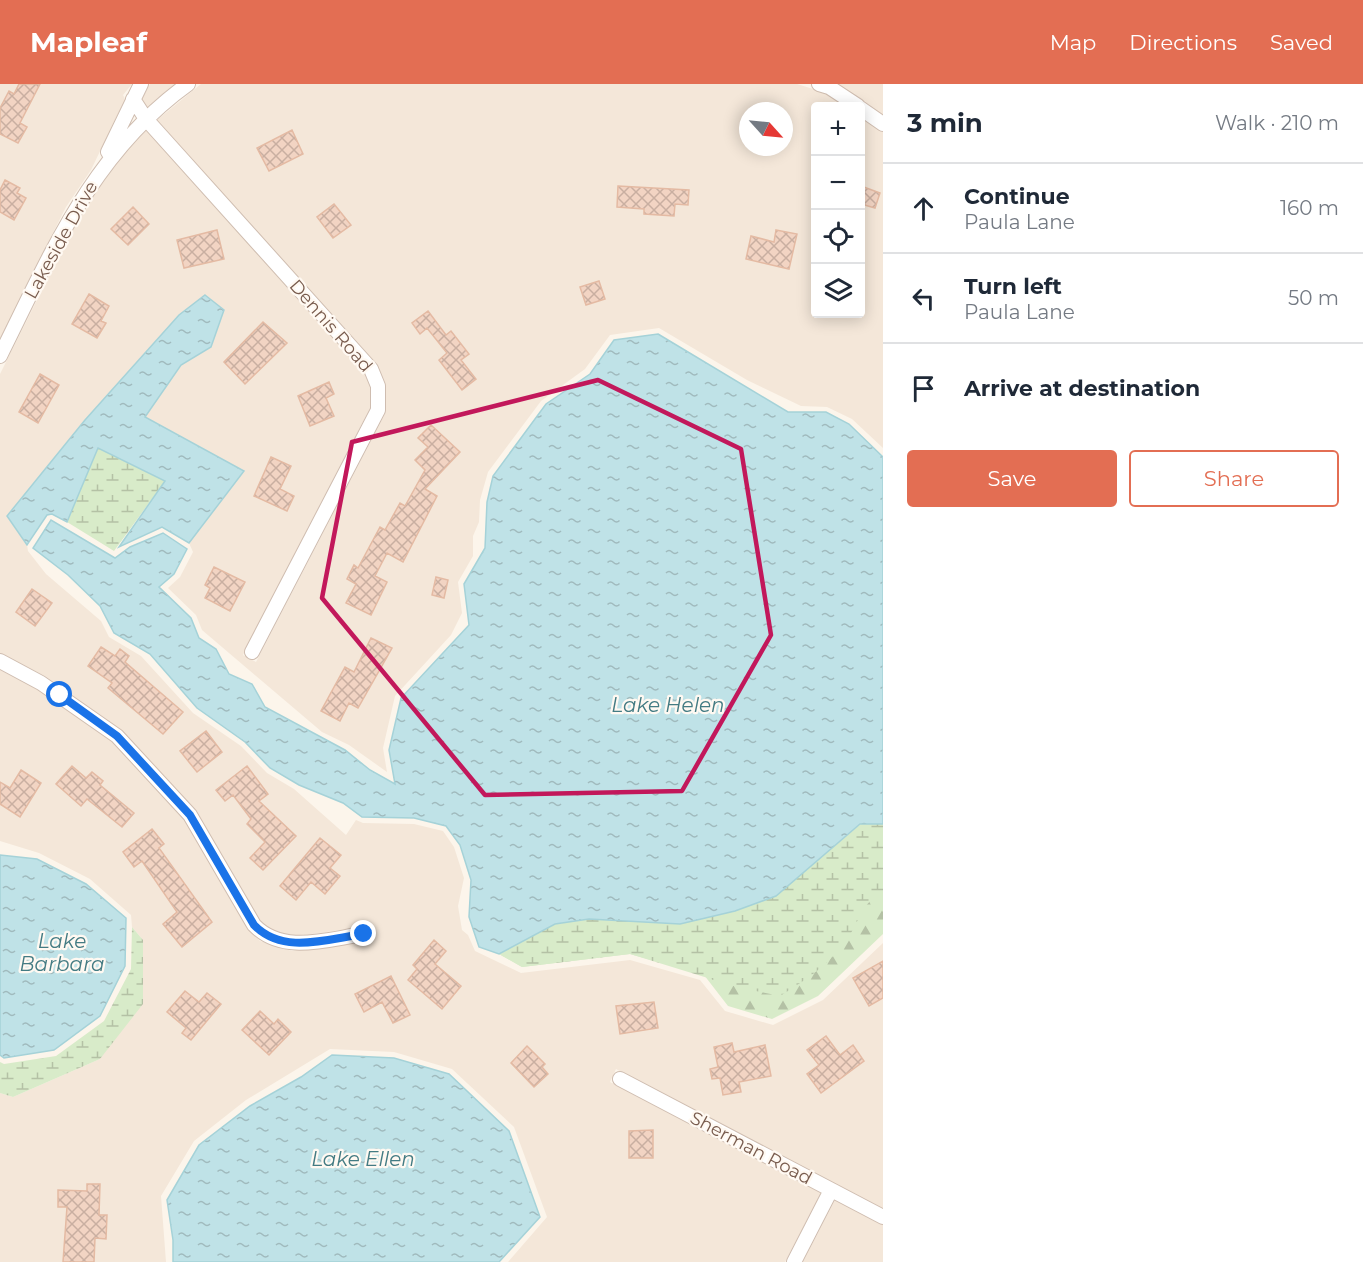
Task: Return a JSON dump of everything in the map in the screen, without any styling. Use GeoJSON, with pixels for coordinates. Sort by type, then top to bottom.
{"type":"FeatureCollection","features":[{"type":"Feature","properties":{"kind":"street"},"geometry":{"type":"LineString","coordinates":[[98,174],[141,84]]}},
{"type":"Feature","properties":{"kind":"street","name":"Lakeside Drive"},"geometry":{"type":"LineString","coordinates":[[0,356],[73,211],[98,174],[120,145],[146,119],[188,84]]}},
{"type":"Feature","properties":{"kind":"street"},"geometry":{"type":"LineString","coordinates":[[819,84],[829,87],[852,102]]}},
{"type":"Feature","properties":{"kind":"street","name":"Dennis Road"},"geometry":{"type":"LineString","coordinates":[[133,99],[146,119],[371,369],[378,386],[378,410],[252,652]]}},
{"type":"Feature","properties":{"kind":"street"},"geometry":{"type":"LineString","coordinates":[[865,111],[883,124]]}},
{"type":"Feature","properties":{"kind":"street"},"geometry":{"type":"LineString","coordinates":[[0,662],[41,682],[117,736],[190,815],[254,925],[266,937],[290,944],[364,934]]}},
{"type":"Feature","properties":{"kind":"street","name":"Sherman Road"},"geometry":{"type":"LineString","coordinates":[[620,1079],[883,1218]]}},
{"type":"Feature","properties":{"kind":"street"},"geometry":{"type":"LineString","coordinates":[[794,1262],[831,1190]]}},
{"type":"Feature","properties":{"kind":"highlighted area"},"geometry":{"type":"Polygon","coordinates":[[[598,380],[741,449],[771,635],[682,791],[485,795],[322,598],[352,442],[598,380]]]}},
{"type":"Feature","properties":{"kind":"shaded area"},"geometry":{"type":"Polygon","coordinates":[[[0,84],[132,84],[123,95],[125,99],[91,170],[66,207],[0,339],[0,84]]]}},
{"type":"Feature","properties":{"kind":"shaded area"},"geometry":{"type":"Polygon","coordinates":[[[150,84],[175,84],[147,108],[142,99],[150,84]]]}},
{"type":"Feature","properties":{"kind":"shaded area"},"geometry":{"type":"Polygon","coordinates":[[[201,84],[797,84],[826,93],[839,102],[811,102],[811,318],[865,318],[865,120],[883,132],[883,448],[852,419],[827,407],[801,406],[747,380],[659,328],[610,335],[585,369],[541,401],[488,472],[480,500],[479,522],[473,536],[473,556],[458,582],[462,613],[451,635],[395,696],[383,748],[387,772],[349,745],[322,732],[202,630],[196,615],[168,588],[180,577],[193,552],[189,543],[243,471],[145,417],[181,365],[211,347],[179,315],[85,420],[7,516],[27,545],[28,551],[46,574],[101,621],[109,637],[141,656],[193,713],[241,746],[267,773],[294,789],[346,835],[356,820],[363,823],[414,824],[443,831],[454,847],[464,878],[458,906],[462,930],[468,935],[475,951],[521,973],[630,960],[700,980],[725,1011],[773,1025],[823,1000],[883,943],[883,1210],[616,1069],[610,1082],[821,1193],[785,1262],[508,1262],[547,1217],[514,1127],[452,1069],[394,1052],[330,1049],[246,1100],[194,1141],[161,1196],[166,1262],[0,1262],[0,1093],[13,1097],[100,1059],[143,940],[132,927],[131,915],[90,879],[39,853],[0,841],[0,669],[38,688],[112,741],[184,818],[247,927],[260,941],[292,951],[373,939],[370,926],[290,937],[270,931],[260,921],[196,812],[123,732],[45,676],[0,654],[0,374],[80,214],[126,150],[146,130],[364,372],[371,387],[370,408],[243,655],[256,662],[385,414],[386,387],[376,364],[157,120],[201,84]]]}},
{"type":"Feature","properties":{"kind":"shaded area"},"geometry":{"type":"Polygon","coordinates":[[[837,84],[883,84],[883,115],[837,84]]]}},
{"type":"Feature","properties":{"kind":"shaded area"},"geometry":{"type":"Polygon","coordinates":[[[835,1200],[883,1225],[883,1262],[803,1262],[835,1200]]]}},
{"type":"Feature","properties":{"kind":"green space"},"geometry":{"type":"Polygon","coordinates":[[[98,448],[165,481],[114,551],[67,522],[98,448]]]}},
{"type":"Feature","properties":{"kind":"green space"},"geometry":{"type":"Polygon","coordinates":[[[861,824],[883,824],[883,934],[818,996],[772,1019],[728,1006],[704,975],[630,954],[522,967],[499,954],[636,921],[680,924],[735,911],[776,896],[861,824]]]}},
{"type":"Feature","properties":{"kind":"green space"},"geometry":{"type":"Polygon","coordinates":[[[861,824],[883,824],[883,893],[865,907],[852,932],[825,964],[780,996],[737,987],[630,954],[522,967],[499,954],[555,924],[589,919],[680,924],[735,911],[776,896],[861,824]]]}},
{"type":"Feature","properties":{"kind":"green space"},"geometry":{"type":"Polygon","coordinates":[[[132,927],[143,940],[143,1004],[100,1059],[13,1097],[0,1093],[0,1062],[4,1064],[56,1056],[104,1021],[131,969],[132,927]]]}},
{"type":"Feature","properties":{"kind":"water"},"geometry":{"type":"Polygon","coordinates":[[[205,295],[224,310],[211,347],[181,365],[145,417],[244,471],[189,543],[162,527],[119,547],[165,481],[98,448],[67,522],[52,514],[47,515],[27,545],[7,516],[85,420],[179,315],[205,295]]]}},
{"type":"Feature","properties":{"kind":"water","name":"Lake Helen"},"geometry":{"type":"Polygon","coordinates":[[[658,334],[788,412],[826,412],[849,424],[883,457],[883,824],[860,824],[776,896],[735,911],[680,924],[589,919],[555,924],[499,954],[479,947],[469,917],[471,880],[460,845],[446,826],[414,818],[362,817],[343,803],[299,785],[270,768],[245,742],[197,708],[150,654],[114,633],[100,606],[68,575],[33,548],[51,520],[115,558],[130,547],[163,533],[187,549],[174,574],[159,587],[191,618],[199,638],[216,649],[229,674],[252,684],[265,707],[345,750],[370,770],[395,784],[389,750],[401,698],[469,625],[464,584],[485,548],[487,502],[493,476],[546,404],[590,374],[614,340],[658,334]]]}},
{"type":"Feature","properties":{"kind":"water","name":"Lake Barbara"},"geometry":{"type":"Polygon","coordinates":[[[0,855],[37,859],[86,884],[126,918],[125,966],[100,1016],[54,1050],[4,1058],[0,1055],[0,855]]]}},
{"type":"Feature","properties":{"kind":"water","name":"Lake Ellen"},"geometry":{"type":"Polygon","coordinates":[[[332,1055],[394,1058],[449,1074],[509,1131],[540,1217],[499,1262],[173,1262],[173,1240],[167,1200],[199,1145],[250,1106],[301,1077],[332,1055]]]}},
{"type":"Feature","properties":{"kind":"building"},"geometry":{"type":"Polygon","coordinates":[[[19,84],[40,84],[20,123],[27,127],[18,143],[0,134],[0,108],[9,91],[14,94],[19,84]]]}},
{"type":"Feature","properties":{"kind":"building"},"geometry":{"type":"Polygon","coordinates":[[[292,130],[303,154],[269,171],[257,148],[292,130]]]}},
{"type":"Feature","properties":{"kind":"building"},"geometry":{"type":"Polygon","coordinates":[[[5,180],[20,188],[17,193],[26,198],[14,220],[0,212],[0,190],[5,180]]]}},
{"type":"Feature","properties":{"kind":"building"},"geometry":{"type":"Polygon","coordinates":[[[618,186],[689,190],[688,205],[675,204],[674,216],[644,214],[644,209],[617,207],[618,186]]]}},
{"type":"Feature","properties":{"kind":"building"},"geometry":{"type":"Polygon","coordinates":[[[865,187],[880,193],[875,208],[865,205],[865,187]]]}},
{"type":"Feature","properties":{"kind":"building"},"geometry":{"type":"Polygon","coordinates":[[[334,204],[351,225],[333,238],[317,217],[334,204]]]}},
{"type":"Feature","properties":{"kind":"building"},"geometry":{"type":"Polygon","coordinates":[[[133,207],[149,224],[128,245],[111,229],[133,207]]]}},
{"type":"Feature","properties":{"kind":"building"},"geometry":{"type":"Polygon","coordinates":[[[217,230],[224,259],[184,268],[177,240],[217,230]]]}},
{"type":"Feature","properties":{"kind":"building"},"geometry":{"type":"Polygon","coordinates":[[[776,230],[797,234],[789,269],[746,259],[751,236],[774,242],[776,230]]]}},
{"type":"Feature","properties":{"kind":"building"},"geometry":{"type":"Polygon","coordinates":[[[599,281],[605,299],[586,305],[580,287],[599,281]]]}},
{"type":"Feature","properties":{"kind":"building"},"geometry":{"type":"Polygon","coordinates":[[[89,294],[109,306],[101,321],[106,323],[97,338],[72,324],[89,294]]]}},
{"type":"Feature","properties":{"kind":"building"},"geometry":{"type":"Polygon","coordinates":[[[428,311],[446,335],[451,331],[469,354],[461,360],[476,379],[462,390],[439,360],[447,353],[427,328],[420,334],[412,323],[428,311]]]}},
{"type":"Feature","properties":{"kind":"building"},"geometry":{"type":"Polygon","coordinates":[[[263,322],[287,343],[245,384],[224,362],[263,322]]]}},
{"type":"Feature","properties":{"kind":"building"},"geometry":{"type":"Polygon","coordinates":[[[40,374],[59,385],[38,423],[19,412],[40,374]]]}},
{"type":"Feature","properties":{"kind":"building"},"geometry":{"type":"Polygon","coordinates":[[[329,382],[334,394],[326,398],[334,416],[310,426],[298,396],[329,382]]]}},
{"type":"Feature","properties":{"kind":"building"},"geometry":{"type":"Polygon","coordinates":[[[431,425],[460,452],[425,489],[437,496],[403,562],[387,553],[375,576],[387,582],[371,615],[346,603],[356,584],[347,579],[354,565],[358,568],[380,527],[385,530],[400,503],[405,506],[425,470],[415,460],[428,447],[418,438],[431,425]]]}},
{"type":"Feature","properties":{"kind":"building"},"geometry":{"type":"Polygon","coordinates":[[[271,457],[291,466],[280,489],[294,496],[287,511],[254,496],[271,457]]]}},
{"type":"Feature","properties":{"kind":"building"},"geometry":{"type":"Polygon","coordinates":[[[214,567],[245,582],[230,611],[205,598],[210,588],[205,585],[214,567]]]}},
{"type":"Feature","properties":{"kind":"building"},"geometry":{"type":"Polygon","coordinates":[[[436,577],[448,580],[444,598],[432,595],[436,577]]]}},
{"type":"Feature","properties":{"kind":"building"},"geometry":{"type":"Polygon","coordinates":[[[32,589],[52,603],[35,626],[16,612],[32,589]]]}},
{"type":"Feature","properties":{"kind":"building"},"geometry":{"type":"Polygon","coordinates":[[[371,638],[392,648],[358,708],[349,703],[340,721],[321,711],[345,667],[354,672],[371,638]]]}},
{"type":"Feature","properties":{"kind":"building"},"geometry":{"type":"Polygon","coordinates":[[[101,647],[115,656],[120,649],[129,656],[125,662],[183,712],[163,734],[108,688],[112,683],[88,666],[101,647]]]}},
{"type":"Feature","properties":{"kind":"building"},"geometry":{"type":"Polygon","coordinates":[[[206,731],[222,752],[197,772],[180,751],[206,731]]]}},
{"type":"Feature","properties":{"kind":"building"},"geometry":{"type":"Polygon","coordinates":[[[72,766],[86,778],[92,772],[103,781],[100,785],[134,813],[122,827],[87,799],[81,806],[56,784],[72,766]]]}},
{"type":"Feature","properties":{"kind":"building"},"geometry":{"type":"Polygon","coordinates":[[[247,766],[268,794],[259,801],[296,836],[263,870],[250,858],[265,842],[247,824],[251,819],[233,795],[225,801],[216,790],[247,766]]]}},
{"type":"Feature","properties":{"kind":"building"},"geometry":{"type":"Polygon","coordinates":[[[21,770],[41,783],[20,817],[0,804],[0,782],[10,788],[21,770]]]}},
{"type":"Feature","properties":{"kind":"building"},"geometry":{"type":"Polygon","coordinates":[[[152,829],[164,844],[159,848],[212,922],[182,947],[163,924],[177,912],[142,861],[134,867],[123,852],[152,829]]]}},
{"type":"Feature","properties":{"kind":"building"},"geometry":{"type":"Polygon","coordinates":[[[320,838],[341,855],[330,868],[340,876],[325,894],[311,882],[296,900],[280,886],[320,838]]]}},
{"type":"Feature","properties":{"kind":"building"},"geometry":{"type":"Polygon","coordinates":[[[434,940],[446,951],[435,964],[461,986],[442,1009],[408,980],[417,969],[413,965],[434,940]]]}},
{"type":"Feature","properties":{"kind":"building"},"geometry":{"type":"Polygon","coordinates":[[[883,961],[883,998],[869,1006],[853,978],[883,961]]]}},
{"type":"Feature","properties":{"kind":"building"},"geometry":{"type":"Polygon","coordinates":[[[391,976],[410,1015],[393,1023],[382,1002],[364,1012],[355,994],[391,976]]]}},
{"type":"Feature","properties":{"kind":"building"},"geometry":{"type":"Polygon","coordinates":[[[185,991],[199,1002],[207,993],[221,1004],[191,1040],[182,1033],[186,1028],[167,1012],[185,991]]]}},
{"type":"Feature","properties":{"kind":"building"},"geometry":{"type":"Polygon","coordinates":[[[654,1002],[658,1028],[620,1034],[616,1006],[654,1002]]]}},
{"type":"Feature","properties":{"kind":"building"},"geometry":{"type":"Polygon","coordinates":[[[260,1011],[274,1024],[278,1019],[291,1032],[269,1055],[242,1030],[260,1011]]]}},
{"type":"Feature","properties":{"kind":"building"},"geometry":{"type":"Polygon","coordinates":[[[826,1036],[840,1055],[853,1045],[864,1061],[821,1093],[807,1074],[819,1065],[807,1050],[826,1036]]]}},
{"type":"Feature","properties":{"kind":"building"},"geometry":{"type":"Polygon","coordinates":[[[732,1043],[734,1052],[765,1045],[771,1076],[739,1082],[741,1092],[723,1095],[720,1078],[712,1079],[710,1069],[718,1067],[714,1047],[732,1043]]]}},
{"type":"Feature","properties":{"kind":"building"},"geometry":{"type":"Polygon","coordinates":[[[527,1046],[545,1064],[542,1067],[548,1074],[534,1087],[511,1063],[527,1046]]]}},
{"type":"Feature","properties":{"kind":"building"},"geometry":{"type":"Polygon","coordinates":[[[653,1130],[653,1158],[629,1158],[629,1131],[653,1130]]]}},
{"type":"Feature","properties":{"kind":"building"},"geometry":{"type":"Polygon","coordinates":[[[87,1184],[100,1184],[99,1215],[107,1215],[106,1239],[95,1238],[94,1262],[63,1262],[67,1207],[58,1207],[58,1190],[87,1191],[87,1184]]]}},
{"type":"Feature","properties":{"kind":"route"},"geometry":{"type":"LineString","coordinates":[[60,695],[117,736],[190,815],[254,925],[266,937],[290,944],[364,934]]}}]}
